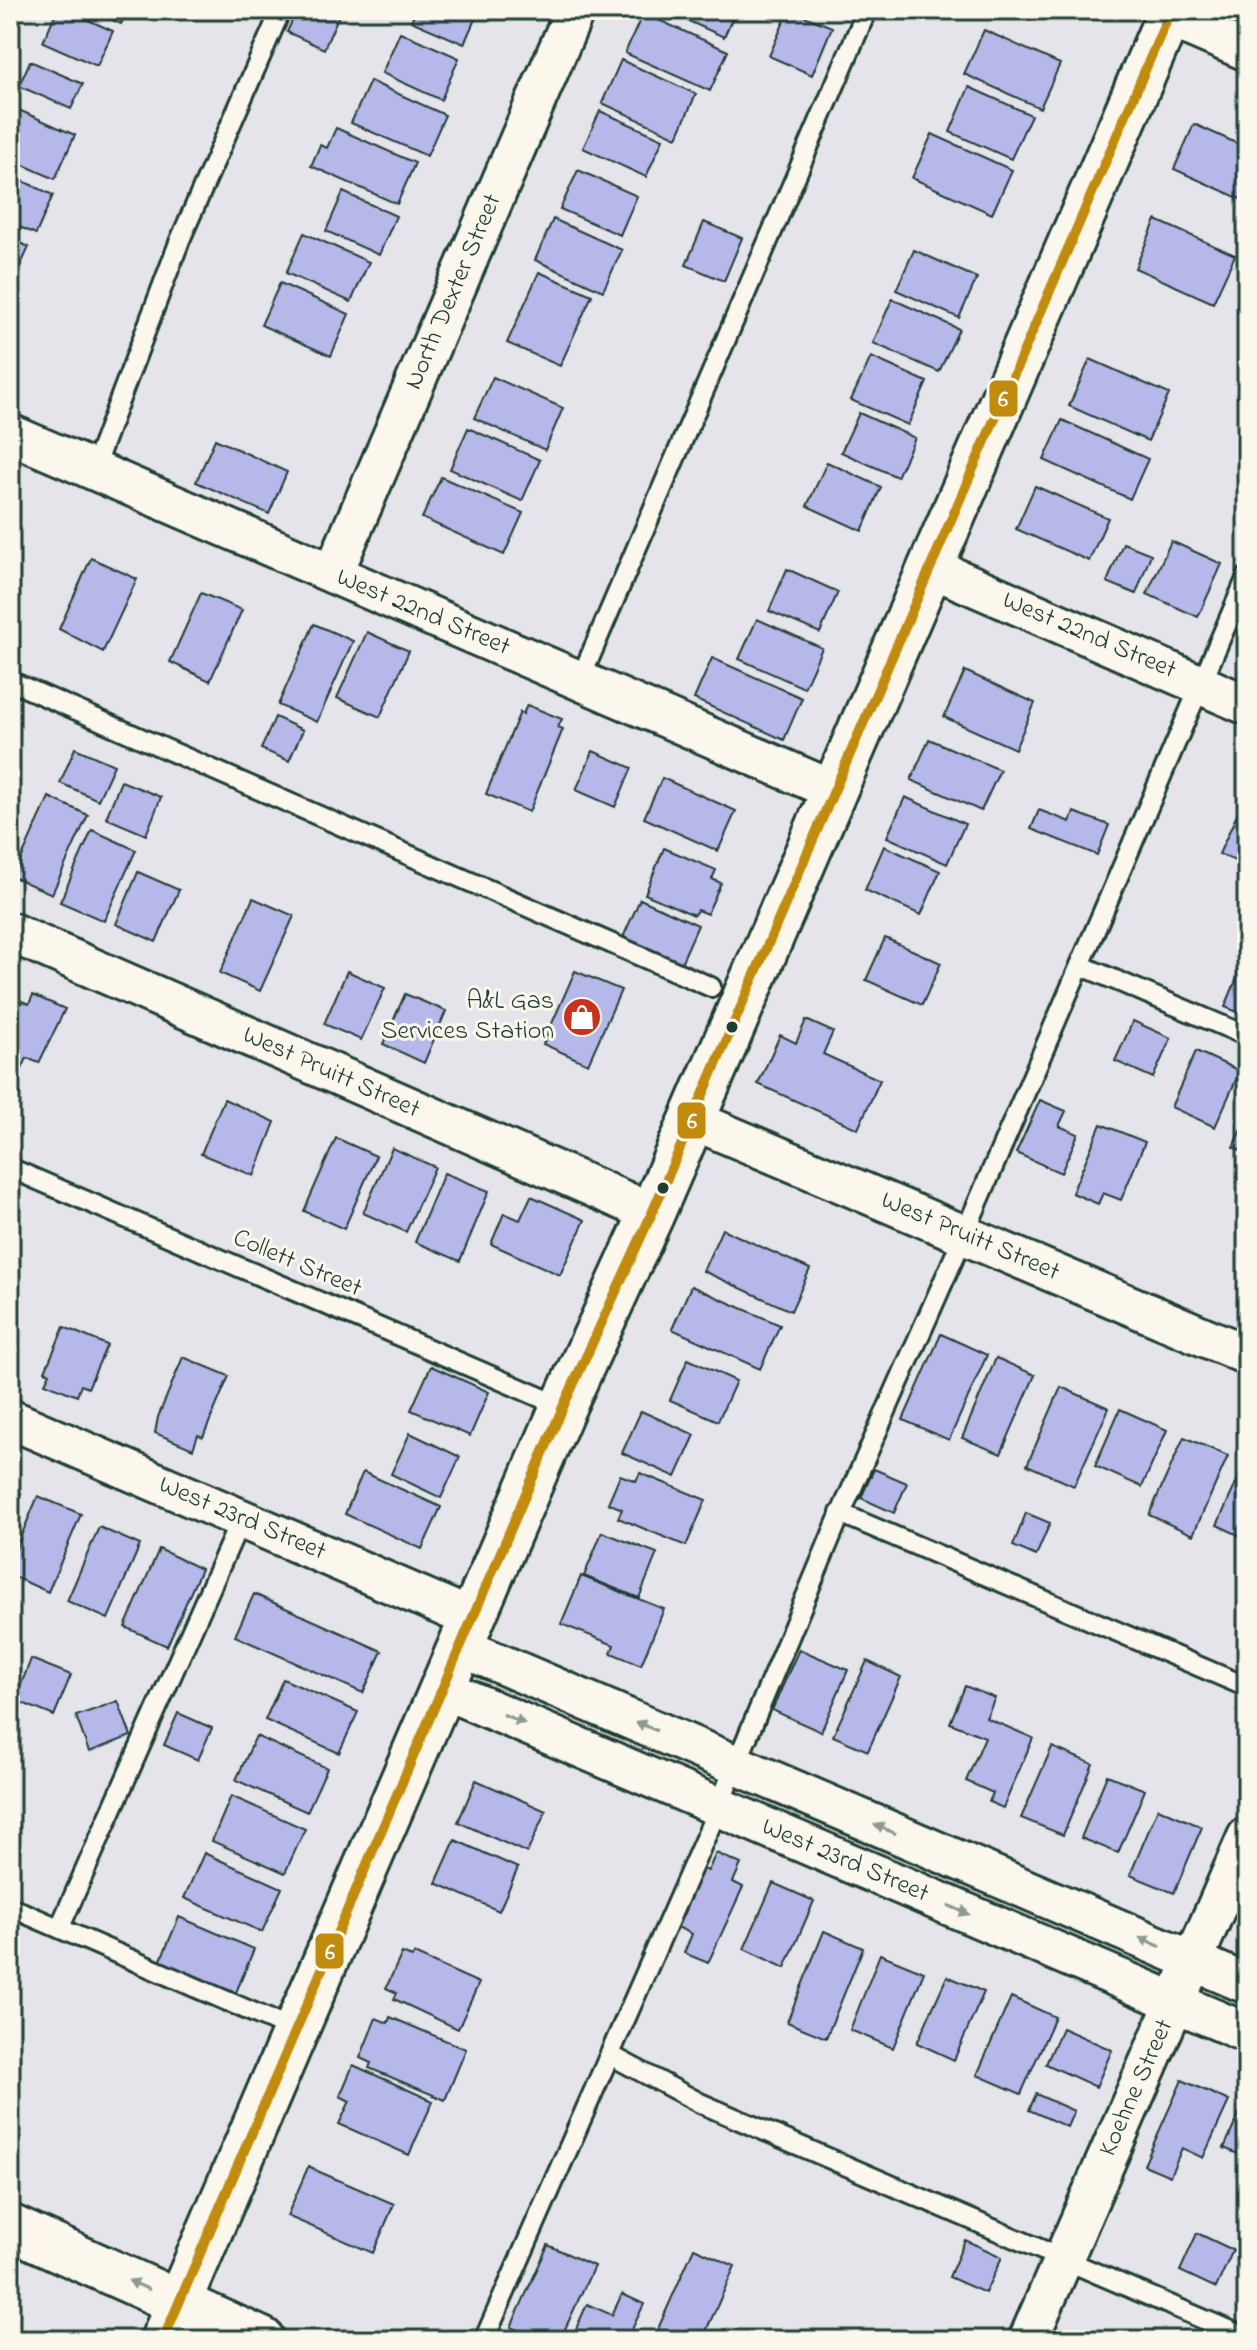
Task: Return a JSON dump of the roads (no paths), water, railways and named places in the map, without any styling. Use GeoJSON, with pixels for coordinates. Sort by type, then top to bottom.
{"type":"FeatureCollection","features":[{"type":"Feature","properties":{"kind":"street","name":"North Dexter Street"},"geometry":{"type":"LineString","coordinates":[[333,574],[575,10]]}},
{"type":"Feature","properties":{"kind":"street"},"geometry":{"type":"LineString","coordinates":[[171,2321],[563,1407],[693,1120],[1169,14],[1247,51]]}},
{"type":"Feature","properties":{"kind":"street","name":"West 22nd Street"},"geometry":{"type":"LineString","coordinates":[[10,434],[835,791]]}},
{"type":"Feature","properties":{"kind":"street","name":"West 22nd Street"},"geometry":{"type":"LineString","coordinates":[[932,568],[1247,705]]}},
{"type":"Feature","properties":{"kind":"street","name":"West Pruitt Street"},"geometry":{"type":"LineString","coordinates":[[10,932],[652,1213]]}},
{"type":"Feature","properties":{"kind":"street","name":"West Pruitt Street"},"geometry":{"type":"LineString","coordinates":[[693,1120],[1247,1355]]}},
{"type":"Feature","properties":{"kind":"street","name":"West 23rd Street"},"geometry":{"type":"LineString","coordinates":[[10,1419],[241,1519],[736,1765],[1247,1984]]}},
{"type":"Feature","properties":{"kind":"street","name":"West 23rd Street"},"geometry":{"type":"LineString","coordinates":[[443,1689],[1247,2033]]}},
{"type":"Feature","properties":{"kind":"street","name":"Koehne Street"},"geometry":{"type":"LineString","coordinates":[[1028,2340],[1247,1837]]}},
{"type":"Feature","properties":{"kind":"street"},"geometry":{"type":"LineString","coordinates":[[10,2227],[171,2321],[262,2340]]}},
{"type":"Feature","properties":{"kind":"lane"},"geometry":{"type":"LineString","coordinates":[[93,470],[180,240],[281,10]]}},
{"type":"Feature","properties":{"kind":"lane"},"geometry":{"type":"LineString","coordinates":[[580,680],[867,10]]}},
{"type":"Feature","properties":{"kind":"lane"},"geometry":{"type":"LineString","coordinates":[[484,2340],[718,1807],[840,1513],[964,1235],[1247,577]]}},
{"type":"Feature","properties":{"kind":"lane"},"geometry":{"type":"LineString","coordinates":[[10,681],[711,987]]}},
{"type":"Feature","properties":{"kind":"lane"},"geometry":{"type":"LineString","coordinates":[[1080,965],[1247,1036]]}},
{"type":"Feature","properties":{"kind":"lane","name":"Collett Street"},"geometry":{"type":"LineString","coordinates":[[10,1168],[563,1407]]}},
{"type":"Feature","properties":{"kind":"lane"},"geometry":{"type":"LineString","coordinates":[[840,1513],[1247,1687]]}},
{"type":"Feature","properties":{"kind":"lane"},"geometry":{"type":"LineString","coordinates":[[60,1927],[241,1519]]}},
{"type":"Feature","properties":{"kind":"lane"},"geometry":{"type":"LineString","coordinates":[[10,1907],[296,2031]]}},
{"type":"Feature","properties":{"kind":"lane"},"geometry":{"type":"LineString","coordinates":[[610,2055],[700,2103],[1247,2338]]}},
{"type":"Feature","properties":{"kind":"place","name":"A&L Gas Services Station"},"geometry":{"type":"Point","coordinates":[582,1017]}}]}
